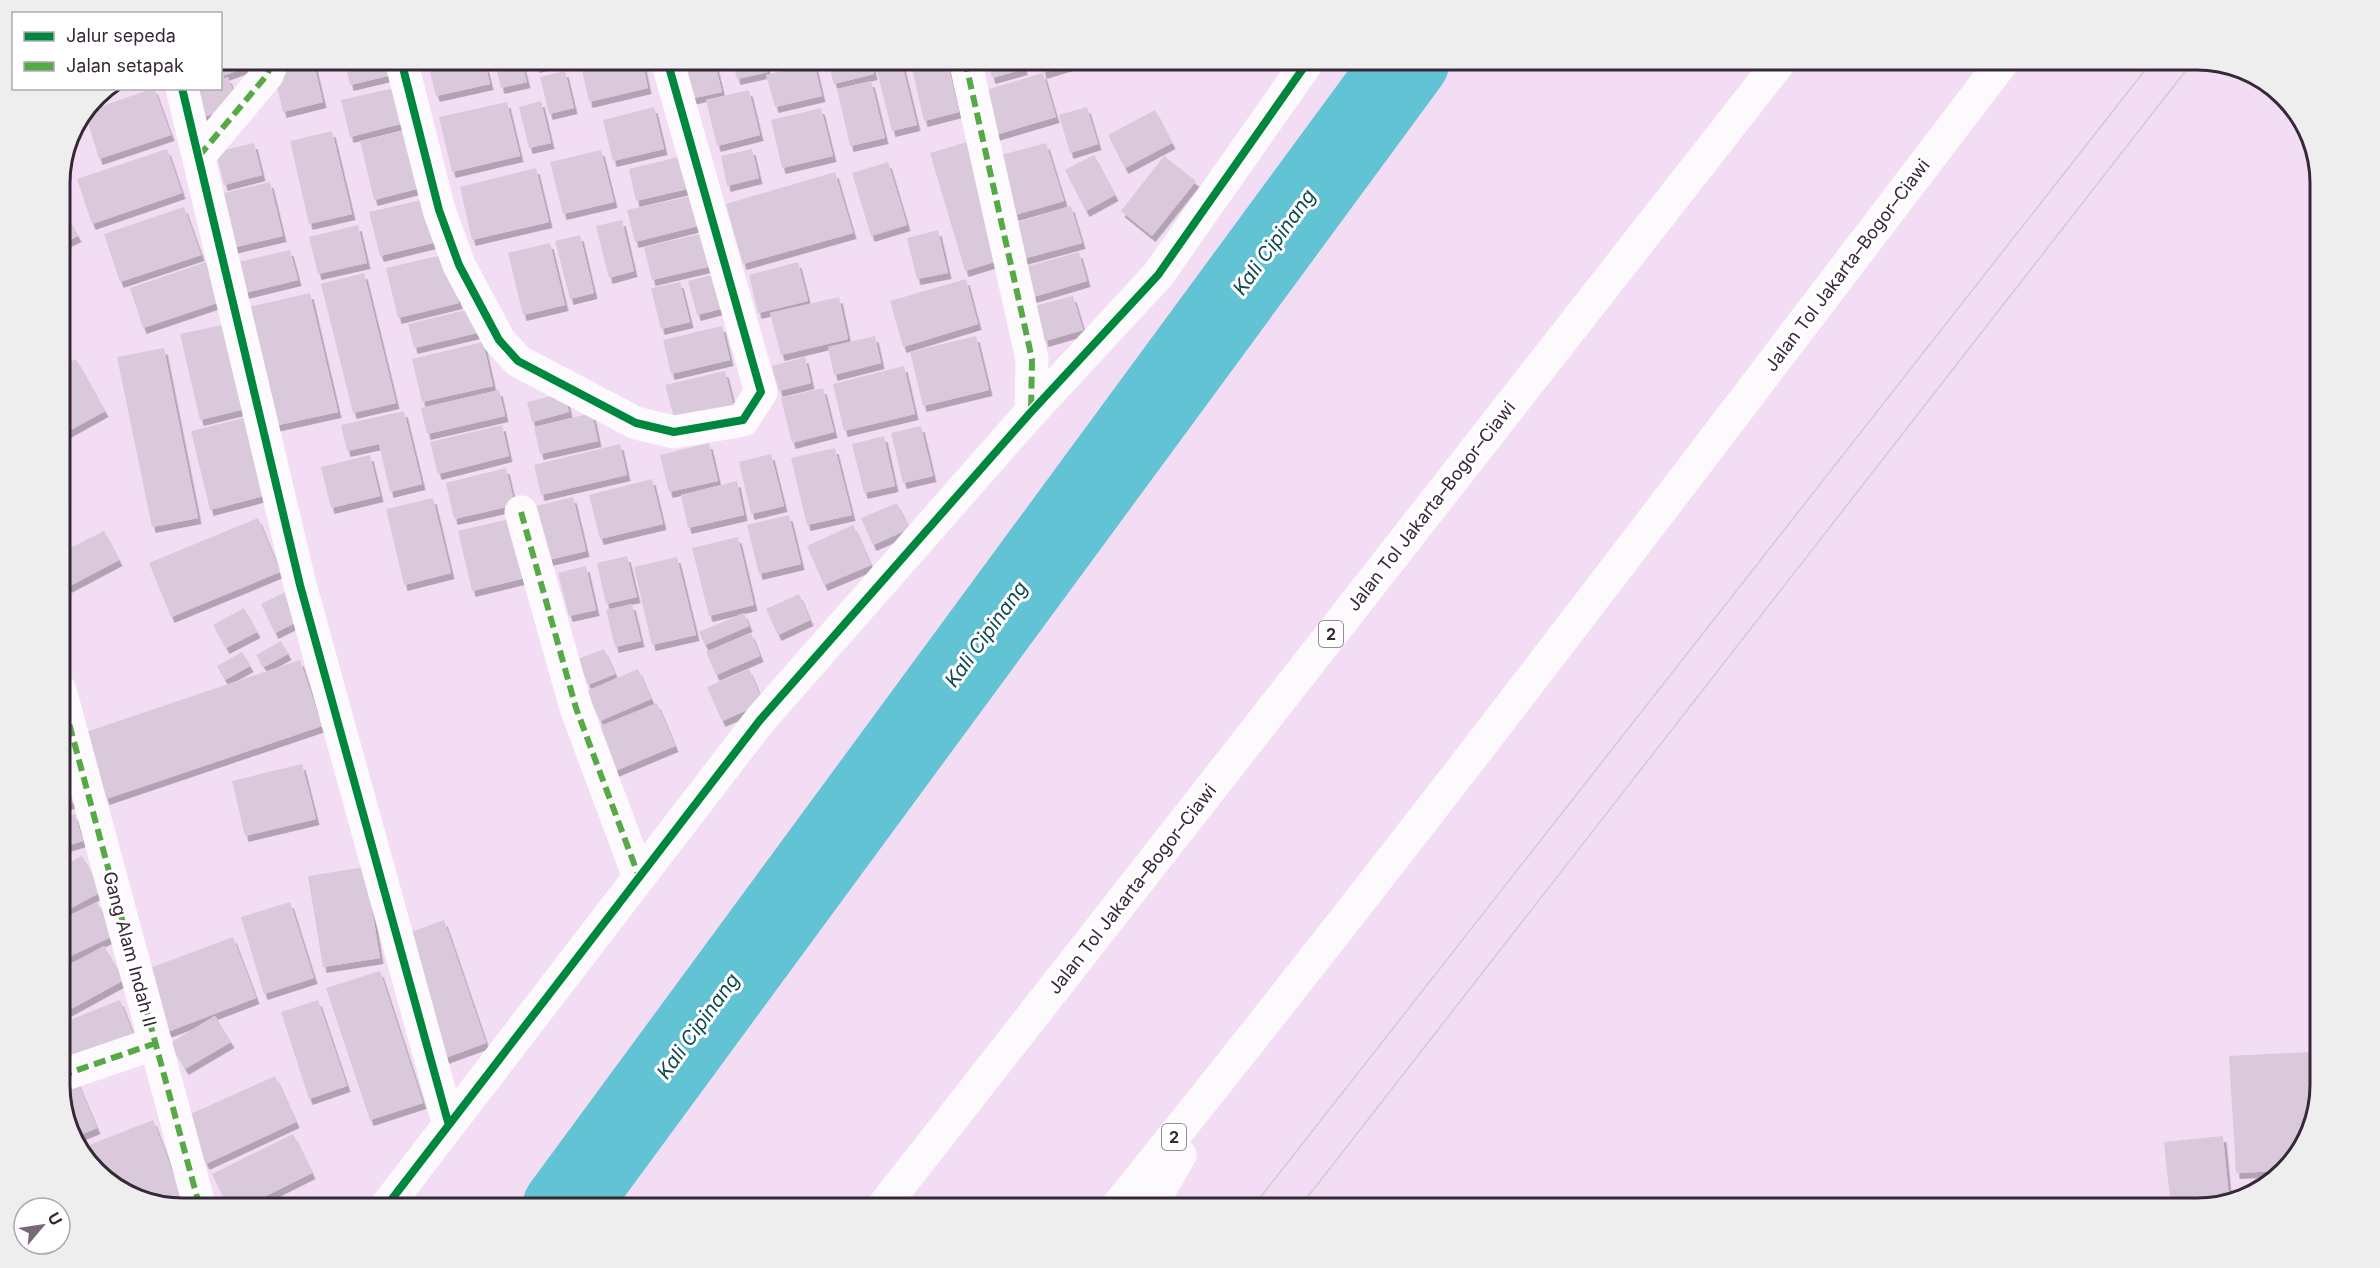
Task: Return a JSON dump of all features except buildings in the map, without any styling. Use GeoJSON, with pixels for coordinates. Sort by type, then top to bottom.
{"type":"FeatureCollection","features":[{"type":"Feature","properties":{"kind":"main road"},"geometry":{"type":"LineString","coordinates":[[199,156],[269,70]]}},
{"type":"Feature","properties":{"kind":"main road"},"geometry":{"type":"LineString","coordinates":[[404,70],[439,210],[459,265],[499,340],[518,361],[636,423],[674,432],[743,420],[761,392],[670,70]]}},
{"type":"Feature","properties":{"kind":"main road"},"geometry":{"type":"LineString","coordinates":[[967,70],[1032,359],[1031,412]]}},
{"type":"Feature","properties":{"kind":"main road"},"geometry":{"type":"LineString","coordinates":[[392,1198],[448,1122],[760,720],[1031,412],[1158,275],[1297,70]]}},
{"type":"Feature","properties":{"kind":"main road","name":"Jalan Tol Jakarta–Bogor–Ciawi"},"geometry":{"type":"LineString","coordinates":[[890,1198],[1773,70]]}},
{"type":"Feature","properties":{"kind":"main road","name":"Jalan Tol Jakarta–Bogor–Ciawi"},"geometry":{"type":"LineString","coordinates":[[1124,1198],[1232,1065],[1483,742],[1996,70]]}},
{"type":"Feature","properties":{"kind":"main road"},"geometry":{"type":"LineString","coordinates":[[182,90],[300,585],[448,1122]]}},
{"type":"Feature","properties":{"kind":"main road"},"geometry":{"type":"LineString","coordinates":[[521,512],[576,708],[639,877]]}},
{"type":"Feature","properties":{"kind":"main road","name":"Gang Alam Indah II"},"geometry":{"type":"LineString","coordinates":[[71,730],[197,1198]]}},
{"type":"Feature","properties":{"kind":"main road"},"geometry":{"type":"LineString","coordinates":[[71,1072],[156,1043]]}},
{"type":"Feature","properties":{"kind":"main road"},"geometry":{"type":"LineString","coordinates":[[1155,1198],[1232,1065]]}},
{"type":"Feature","properties":{"kind":"waterway","name":"Kali Cipinang"},"geometry":{"type":"LineString","coordinates":[[571,1198],[1401,70]]}},
{"type":"Feature","properties":{"kind":"tram line"},"geometry":{"type":"LineString","coordinates":[[1260,1198],[2145,70]]}},
{"type":"Feature","properties":{"kind":"tram line"},"geometry":{"type":"LineString","coordinates":[[1307,1198],[2186,70]]}},
{"type":"Feature","properties":{"kind":"marked path"},"geometry":{"type":"LineString","coordinates":[[199,156],[269,70]]}},
{"type":"Feature","properties":{"kind":"marked path"},"geometry":{"type":"LineString","coordinates":[[967,70],[1032,359],[1031,412]]}},
{"type":"Feature","properties":{"kind":"marked path"},"geometry":{"type":"LineString","coordinates":[[521,512],[576,708],[639,877]]}},
{"type":"Feature","properties":{"kind":"marked path"},"geometry":{"type":"LineString","coordinates":[[71,731],[197,1198]]}},
{"type":"Feature","properties":{"kind":"marked path"},"geometry":{"type":"LineString","coordinates":[[71,1072],[156,1043]]}},
{"type":"Feature","properties":{"kind":"cycle path"},"geometry":{"type":"LineString","coordinates":[[404,70],[439,210],[459,265],[499,340],[518,361],[636,423],[674,432],[743,420],[761,392],[670,70]]}},
{"type":"Feature","properties":{"kind":"cycle path"},"geometry":{"type":"LineString","coordinates":[[393,1198],[760,720],[1031,412],[1158,275],[1302,70]]}},
{"type":"Feature","properties":{"kind":"cycle path"},"geometry":{"type":"LineString","coordinates":[[182,90],[300,585],[448,1122]]}}]}
